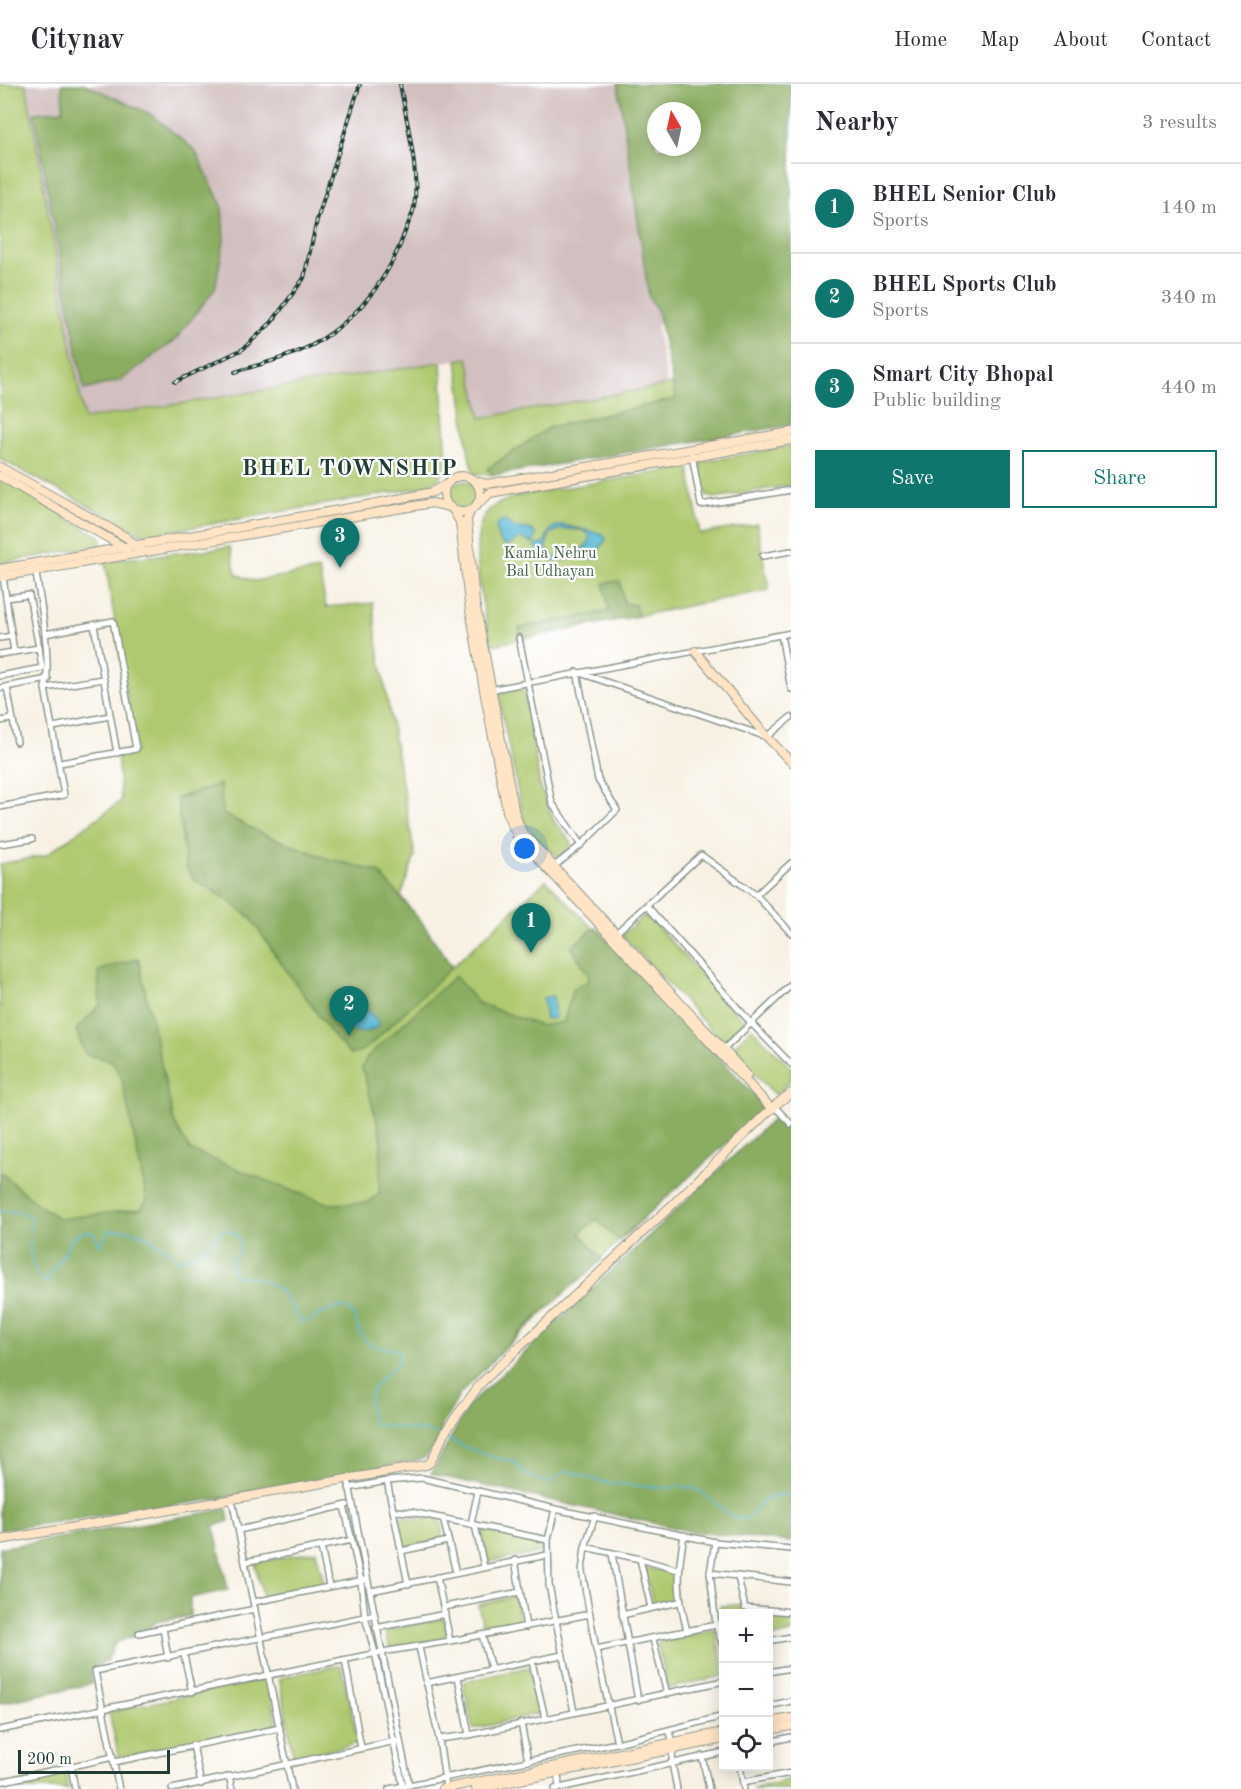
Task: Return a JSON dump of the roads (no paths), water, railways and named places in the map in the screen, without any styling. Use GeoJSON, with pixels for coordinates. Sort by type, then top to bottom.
{"type":"FeatureCollection","features":[{"type":"Feature","properties":{"kind":"main road"},"geometry":{"type":"LineString","coordinates":[[0,476],[126,548],[145,553],[432,503],[465,512],[474,508],[490,493],[791,432]]}},
{"type":"Feature","properties":{"kind":"main road"},"geometry":{"type":"LineString","coordinates":[[1,574],[136,551],[433,492],[458,477],[467,477],[487,484],[791,440]]}},
{"type":"Feature","properties":{"kind":"main road"},"geometry":{"type":"LineString","coordinates":[[0,467],[126,537],[136,551]]}},
{"type":"Feature","properties":{"kind":"main road"},"geometry":{"type":"LineString","coordinates":[[468,557],[467,519],[481,495],[474,480]]}},
{"type":"Feature","properties":{"kind":"main road"},"geometry":{"type":"LineString","coordinates":[[448,483],[444,498],[460,522],[476,602],[488,690],[515,814],[522,832],[551,868],[773,1107]]}},
{"type":"Feature","properties":{"kind":"main road"},"geometry":{"type":"LineString","coordinates":[[70,561],[126,548]]}},
{"type":"Feature","properties":{"kind":"main road"},"geometry":{"type":"LineString","coordinates":[[695,651],[791,762]]}},
{"type":"Feature","properties":{"kind":"main road"},"geometry":{"type":"LineString","coordinates":[[0,1540],[232,1500],[349,1484],[430,1463],[447,1429],[481,1383],[671,1206],[773,1107],[791,1093]]}},
{"type":"Feature","properties":{"kind":"main road"},"geometry":{"type":"LineString","coordinates":[[773,1721],[791,1718]]}},
{"type":"Feature","properties":{"kind":"main road"},"geometry":{"type":"LineString","coordinates":[[773,1729],[791,1726]]}},
{"type":"Feature","properties":{"kind":"main road"},"geometry":{"type":"LineString","coordinates":[[672,1746],[719,1733]]}},
{"type":"Feature","properties":{"kind":"main road"},"geometry":{"type":"LineString","coordinates":[[444,1788],[672,1746],[719,1740]]}},
{"type":"Feature","properties":{"kind":"main road"},"geometry":{"type":"LineString","coordinates":[[476,1789],[557,1769]]}},
{"type":"Feature","properties":{"kind":"street"},"geometry":{"type":"LineString","coordinates":[[691,453],[701,505],[791,490]]}},
{"type":"Feature","properties":{"kind":"street"},"geometry":{"type":"LineString","coordinates":[[763,556],[791,551]]}},
{"type":"Feature","properties":{"kind":"street"},"geometry":{"type":"LineString","coordinates":[[0,807],[64,795],[45,688],[48,679],[45,634],[35,567]]}},
{"type":"Feature","properties":{"kind":"street"},"geometry":{"type":"LineString","coordinates":[[1,574],[14,652]]}},
{"type":"Feature","properties":{"kind":"street"},"geometry":{"type":"LineString","coordinates":[[0,676],[42,668],[29,595],[6,598]]}},
{"type":"Feature","properties":{"kind":"street"},"geometry":{"type":"LineString","coordinates":[[45,634],[113,621],[136,749],[60,764]]}},
{"type":"Feature","properties":{"kind":"street"},"geometry":{"type":"LineString","coordinates":[[94,625],[117,753]]}},
{"type":"Feature","properties":{"kind":"street"},"geometry":{"type":"LineString","coordinates":[[488,690],[791,633]]}},
{"type":"Feature","properties":{"kind":"street"},"geometry":{"type":"LineString","coordinates":[[781,635],[791,689]]}},
{"type":"Feature","properties":{"kind":"street"},"geometry":{"type":"LineString","coordinates":[[0,639],[12,636]]}},
{"type":"Feature","properties":{"kind":"street"},"geometry":{"type":"LineString","coordinates":[[519,638],[552,803],[582,844]]}},
{"type":"Feature","properties":{"kind":"street"},"geometry":{"type":"LineString","coordinates":[[0,654],[39,648]]}},
{"type":"Feature","properties":{"kind":"street"},"geometry":{"type":"LineString","coordinates":[[577,672],[767,737],[791,717]]}},
{"type":"Feature","properties":{"kind":"street"},"geometry":{"type":"LineString","coordinates":[[551,868],[582,844],[617,810],[598,780],[577,672]]}},
{"type":"Feature","properties":{"kind":"street"},"geometry":{"type":"LineString","coordinates":[[0,688],[48,679]]}},
{"type":"Feature","properties":{"kind":"street"},"geometry":{"type":"LineString","coordinates":[[45,688],[104,679]]}},
{"type":"Feature","properties":{"kind":"street"},"geometry":{"type":"LineString","coordinates":[[7,687],[17,742]]}},
{"type":"Feature","properties":{"kind":"street"},"geometry":{"type":"LineString","coordinates":[[53,726],[110,716]]}},
{"type":"Feature","properties":{"kind":"street"},"geometry":{"type":"LineString","coordinates":[[0,721],[12,719]]}},
{"type":"Feature","properties":{"kind":"street"},"geometry":{"type":"LineString","coordinates":[[0,844],[32,839]]}},
{"type":"Feature","properties":{"kind":"street"},"geometry":{"type":"LineString","coordinates":[[614,935],[701,855],[756,895],[791,933]]}},
{"type":"Feature","properties":{"kind":"street"},"geometry":{"type":"LineString","coordinates":[[756,895],[791,863]]}},
{"type":"Feature","properties":{"kind":"street"},"geometry":{"type":"LineString","coordinates":[[646,906],[791,1064]]}},
{"type":"Feature","properties":{"kind":"street"},"geometry":{"type":"LineString","coordinates":[[722,1051],[791,985]]}},
{"type":"Feature","properties":{"kind":"street"},"geometry":{"type":"LineString","coordinates":[[773,1107],[791,1124]]}},
{"type":"Feature","properties":{"kind":"street"},"geometry":{"type":"LineString","coordinates":[[406,1786],[349,1484],[422,1478],[555,1509],[715,1542],[791,1549]]}},
{"type":"Feature","properties":{"kind":"street"},"geometry":{"type":"LineString","coordinates":[[387,1481],[408,1584]]}},
{"type":"Feature","properties":{"kind":"street"},"geometry":{"type":"LineString","coordinates":[[478,1491],[473,1524],[484,1566]]}},
{"type":"Feature","properties":{"kind":"street"},"geometry":{"type":"LineString","coordinates":[[232,1500],[292,1789]]}},
{"type":"Feature","properties":{"kind":"street"},"geometry":{"type":"LineString","coordinates":[[238,1530],[352,1503]]}},
{"type":"Feature","properties":{"kind":"street"},"geometry":{"type":"LineString","coordinates":[[344,1506],[361,1581],[365,1617],[397,1741]]}},
{"type":"Feature","properties":{"kind":"street"},"geometry":{"type":"LineString","coordinates":[[555,1509],[548,1540],[549,1585],[574,1712]]}},
{"type":"Feature","properties":{"kind":"street"},"geometry":{"type":"LineString","coordinates":[[393,1511],[411,1512],[548,1540]]}},
{"type":"Feature","properties":{"kind":"street"},"geometry":{"type":"LineString","coordinates":[[595,1516],[585,1547],[582,1571],[617,1743]]}},
{"type":"Feature","properties":{"kind":"street"},"geometry":{"type":"LineString","coordinates":[[443,1518],[456,1573]]}},
{"type":"Feature","properties":{"kind":"street"},"geometry":{"type":"LineString","coordinates":[[684,1535],[678,1570],[679,1602],[687,1631]]}},
{"type":"Feature","properties":{"kind":"street"},"geometry":{"type":"LineString","coordinates":[[245,1562],[360,1537]]}},
{"type":"Feature","properties":{"kind":"street"},"geometry":{"type":"LineString","coordinates":[[401,1551],[448,1542]]}},
{"type":"Feature","properties":{"kind":"street"},"geometry":{"type":"LineString","coordinates":[[715,1542],[710,1573],[719,1633]]}},
{"type":"Feature","properties":{"kind":"street"},"geometry":{"type":"LineString","coordinates":[[321,1547],[329,1586]]}},
{"type":"Feature","properties":{"kind":"street"},"geometry":{"type":"LineString","coordinates":[[585,1547],[678,1570]]}},
{"type":"Feature","properties":{"kind":"street"},"geometry":{"type":"LineString","coordinates":[[612,1554],[638,1700]]}},
{"type":"Feature","properties":{"kind":"street"},"geometry":{"type":"LineString","coordinates":[[371,1591],[484,1566],[547,1555]]}},
{"type":"Feature","properties":{"kind":"street"},"geometry":{"type":"LineString","coordinates":[[640,1559],[651,1608]]}},
{"type":"Feature","properties":{"kind":"street"},"geometry":{"type":"LineString","coordinates":[[515,1560],[526,1627]]}},
{"type":"Feature","properties":{"kind":"street"},"geometry":{"type":"LineString","coordinates":[[710,1573],[791,1582]]}},
{"type":"Feature","properties":{"kind":"street"},"geometry":{"type":"LineString","coordinates":[[437,1577],[450,1641]]}},
{"type":"Feature","properties":{"kind":"street"},"geometry":{"type":"LineString","coordinates":[[738,1577],[745,1608],[791,1612]]}},
{"type":"Feature","properties":{"kind":"street"},"geometry":{"type":"LineString","coordinates":[[254,1602],[368,1579]]}},
{"type":"Feature","properties":{"kind":"street"},"geometry":{"type":"LineString","coordinates":[[376,1628],[520,1592]]}},
{"type":"Feature","properties":{"kind":"street"},"geometry":{"type":"LineString","coordinates":[[622,1615],[679,1602]]}},
{"type":"Feature","properties":{"kind":"street"},"geometry":{"type":"LineString","coordinates":[[140,1633],[255,1609]]}},
{"type":"Feature","properties":{"kind":"street"},"geometry":{"type":"LineString","coordinates":[[0,1730],[375,1653],[419,1647],[590,1614]]}},
{"type":"Feature","properties":{"kind":"street"},"geometry":{"type":"LineString","coordinates":[[119,1789],[95,1671],[184,1655],[374,1615]]}},
{"type":"Feature","properties":{"kind":"street"},"geometry":{"type":"LineString","coordinates":[[596,1648],[653,1639],[717,1625]]}},
{"type":"Feature","properties":{"kind":"street"},"geometry":{"type":"LineString","coordinates":[[163,1628],[168,1658]]}},
{"type":"Feature","properties":{"kind":"street"},"geometry":{"type":"LineString","coordinates":[[482,1635],[491,1669]]}},
{"type":"Feature","properties":{"kind":"street"},"geometry":{"type":"LineString","coordinates":[[773,1640],[791,1637]]}},
{"type":"Feature","properties":{"kind":"street"},"geometry":{"type":"LineString","coordinates":[[653,1639],[667,1694]]}},
{"type":"Feature","properties":{"kind":"street"},"geometry":{"type":"LineString","coordinates":[[419,1647],[439,1739],[445,1777],[444,1788]]}},
{"type":"Feature","properties":{"kind":"street"},"geometry":{"type":"LineString","coordinates":[[184,1655],[192,1692]]}},
{"type":"Feature","properties":{"kind":"street"},"geometry":{"type":"LineString","coordinates":[[426,1683],[562,1655]]}},
{"type":"Feature","properties":{"kind":"street"},"geometry":{"type":"LineString","coordinates":[[345,1660],[361,1748]]}},
{"type":"Feature","properties":{"kind":"street"},"geometry":{"type":"LineString","coordinates":[[532,1662],[545,1718]]}},
{"type":"Feature","properties":{"kind":"street"},"geometry":{"type":"LineString","coordinates":[[773,1671],[791,1668]]}},
{"type":"Feature","properties":{"kind":"street"},"geometry":{"type":"LineString","coordinates":[[459,1677],[469,1735]]}},
{"type":"Feature","properties":{"kind":"street"},"geometry":{"type":"LineString","coordinates":[[439,1739],[469,1735],[719,1682]]}},
{"type":"Feature","properties":{"kind":"street"},"geometry":{"type":"LineString","coordinates":[[773,1705],[791,1701]]}},
{"type":"Feature","properties":{"kind":"street"},"geometry":{"type":"LineString","coordinates":[[389,1789],[617,1743],[719,1717]]}},
{"type":"Feature","properties":{"kind":"street"},"geometry":{"type":"LineString","coordinates":[[521,1723],[528,1761]]}},
{"type":"Feature","properties":{"kind":"street"},"geometry":{"type":"LineString","coordinates":[[0,1782],[70,1766],[280,1728]]}},
{"type":"Feature","properties":{"kind":"street"},"geometry":{"type":"LineString","coordinates":[[669,1731],[677,1789]]}},
{"type":"Feature","properties":{"kind":"street"},"geometry":{"type":"LineString","coordinates":[[773,1741],[791,1737]]}},
{"type":"Feature","properties":{"kind":"street"},"geometry":{"type":"LineString","coordinates":[[171,1789],[397,1741]]}},
{"type":"Feature","properties":{"kind":"street"},"geometry":{"type":"LineString","coordinates":[[193,1745],[201,1784]]}},
{"type":"Feature","properties":{"kind":"street"},"geometry":{"type":"LineString","coordinates":[[549,1757],[557,1769],[558,1789],[719,1753]]}},
{"type":"Feature","properties":{"kind":"street"},"geometry":{"type":"LineString","coordinates":[[702,1756],[709,1789]]}},
{"type":"Feature","properties":{"kind":"street"},"geometry":{"type":"LineString","coordinates":[[70,1766],[75,1789]]}},
{"type":"Feature","properties":{"kind":"street"},"geometry":{"type":"LineString","coordinates":[[741,1771],[744,1789]]}},
{"type":"Feature","properties":{"kind":"street"},"geometry":{"type":"LineString","coordinates":[[743,1782],[791,1773]]}},
{"type":"Feature","properties":{"kind":"street"},"geometry":{"type":"LineString","coordinates":[[229,1776],[232,1789]]}},
{"type":"Feature","properties":{"kind":"street"},"geometry":{"type":"LineString","coordinates":[[591,1781],[593,1789]]}},
{"type":"Feature","properties":{"kind":"water"},"geometry":{"type":"Polygon","coordinates":[[[503,520],[520,529],[531,530],[536,535],[533,543],[519,538],[508,546],[502,543],[498,538],[496,527],[503,520]]]}},
{"type":"Feature","properties":{"kind":"water"},"geometry":{"type":"Polygon","coordinates":[[[562,525],[603,534],[606,539],[595,556],[590,559],[578,557],[551,561],[534,546],[541,545],[550,530],[562,525]],[[557,530],[549,535],[546,547],[550,556],[562,557],[579,552],[590,539],[588,533],[581,530],[557,530]]]}},
{"type":"Feature","properties":{"kind":"water"},"geometry":{"type":"Polygon","coordinates":[[[553,996],[555,1018],[546,1019],[543,998],[553,996]]]}},
{"type":"Feature","properties":{"kind":"water"},"geometry":{"type":"Polygon","coordinates":[[[353,997],[375,1018],[379,1026],[364,1032],[348,1028],[343,1002],[353,997]]]}},
{"type":"Feature","properties":{"kind":"waterway"},"geometry":{"type":"LineString","coordinates":[[0,1211],[23,1212],[32,1219],[31,1254],[36,1271],[46,1283],[74,1236],[85,1231],[94,1233],[100,1246],[109,1231],[128,1230],[146,1236],[178,1260],[203,1249],[222,1230],[234,1232],[240,1245],[239,1252],[229,1262],[235,1276],[259,1279],[273,1285],[284,1296],[303,1323],[330,1310],[344,1307],[352,1313],[364,1340],[375,1347],[400,1352],[398,1364],[377,1383],[370,1396],[369,1404],[374,1424],[439,1435]]}},
{"type":"Feature","properties":{"kind":"waterway"},"geometry":{"type":"LineString","coordinates":[[446,1438],[489,1456],[513,1460],[525,1474],[548,1483],[566,1471],[607,1483],[664,1488],[682,1486],[699,1490],[731,1516],[747,1519],[767,1499],[791,1494]]}},
{"type":"Feature","properties":{"kind":"railway"},"geometry":{"type":"LineString","coordinates":[[175,382],[243,349],[272,322],[304,278],[317,220],[360,84]]}},
{"type":"Feature","properties":{"kind":"railway"},"geometry":{"type":"LineString","coordinates":[[235,372],[279,359],[311,346],[336,330],[373,292],[392,262],[412,215],[415,193],[412,146],[400,84]]}},
{"type":"Feature","properties":{"kind":"place","name":"Smart City Bhopal"},"geometry":{"type":"Point","coordinates":[340,568]}},
{"type":"Feature","properties":{"kind":"place","name":"BHEL Senior Club"},"geometry":{"type":"Point","coordinates":[531,953]}},
{"type":"Feature","properties":{"kind":"place","name":"BHEL Sports Club"},"geometry":{"type":"Point","coordinates":[349,1036]}},
{"type":"Feature","properties":{"kind":"district","name":"BHEL TOWNSHIP"},"geometry":{"type":"Point","coordinates":[350,467]}},
{"type":"Feature","properties":{"kind":"park label","name":"Kamla Nehru Bal Udhayan"},"geometry":{"type":"Point","coordinates":[550,561]}}]}
